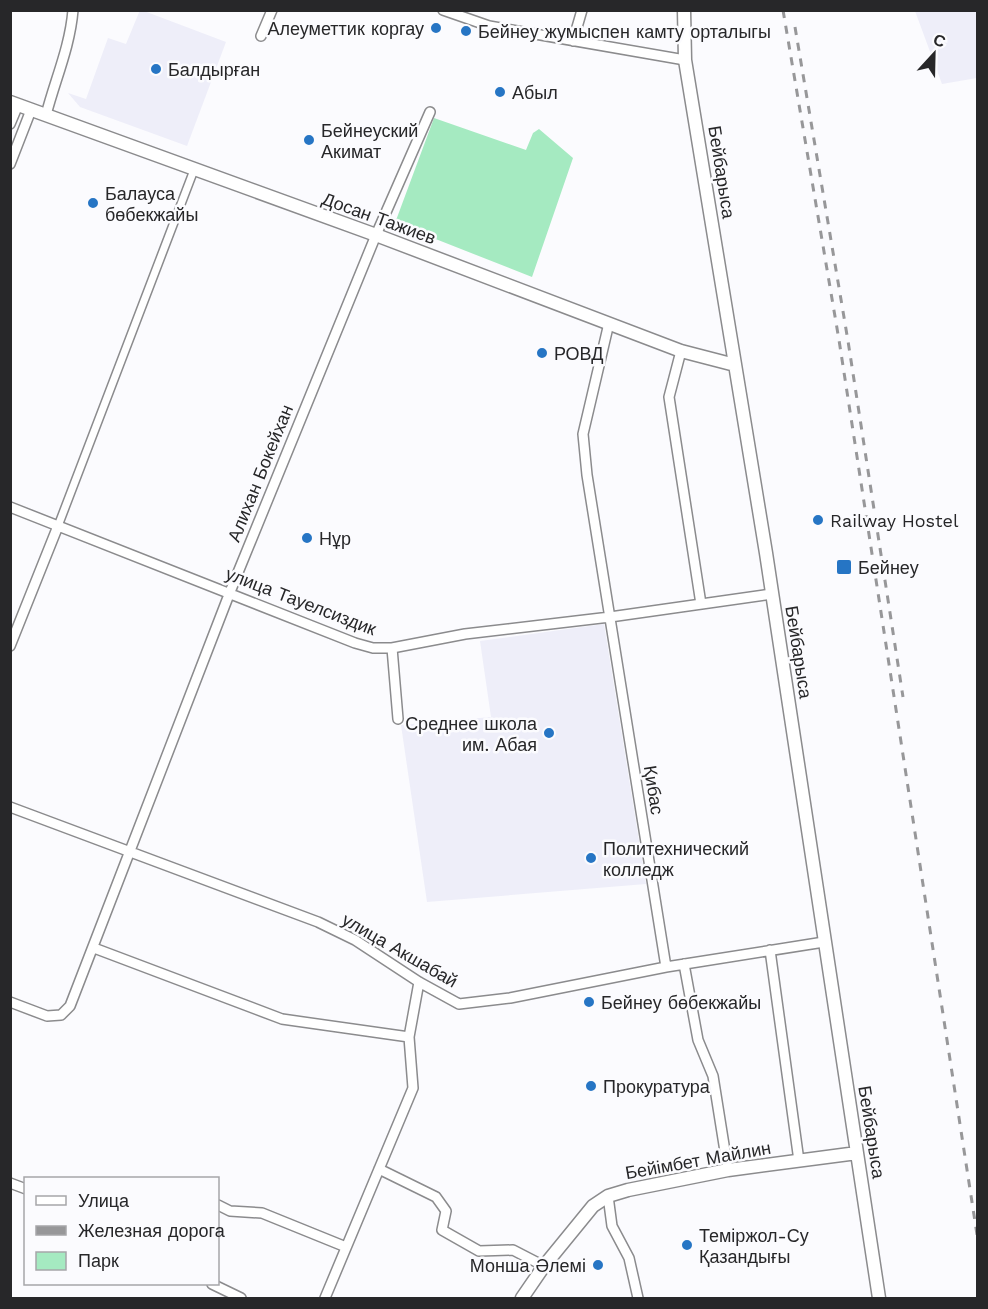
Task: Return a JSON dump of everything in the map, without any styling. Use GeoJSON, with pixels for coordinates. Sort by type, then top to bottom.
{"type":"FeatureCollection","features":[{"type":"Feature","properties":{"kind":"street"},"geometry":{"type":"LineString","coordinates":[[46,115],[65,58],[73,10]]}},
{"type":"Feature","properties":{"kind":"street"},"geometry":{"type":"LineString","coordinates":[[261,36],[272,10]]}},
{"type":"Feature","properties":{"kind":"street"},"geometry":{"type":"LineString","coordinates":[[443,10],[489,26],[685,60]]}},
{"type":"Feature","properties":{"kind":"street"},"geometry":{"type":"LineString","coordinates":[[573,41],[582,10]]}},
{"type":"Feature","properties":{"kind":"street","name":"Бейбарыса"},"geometry":{"type":"LineString","coordinates":[[684,10],[685,60],[772,594],[879,1299]]}},
{"type":"Feature","properties":{"kind":"street"},"geometry":{"type":"LineString","coordinates":[[10,124],[14,104]]}},
{"type":"Feature","properties":{"kind":"street","name":"Досан Тажиев"},"geometry":{"type":"LineString","coordinates":[[14,104],[376,235],[681,351],[735,365]]}},
{"type":"Feature","properties":{"kind":"street"},"geometry":{"type":"LineString","coordinates":[[10,164],[32,110]]}},
{"type":"Feature","properties":{"kind":"street","name":"Алихан Бокейхан"},"geometry":{"type":"LineString","coordinates":[[10,1002],[47,1016],[61,1015],[70,1006],[230,592],[376,235],[430,112]]}},
{"type":"Feature","properties":{"kind":"street"},"geometry":{"type":"LineString","coordinates":[[10,646],[194,170]]}},
{"type":"Feature","properties":{"kind":"street","name":"Қибас"},"geometry":{"type":"LineString","coordinates":[[609,324],[583,434],[666,967]]}},
{"type":"Feature","properties":{"kind":"street"},"geometry":{"type":"LineString","coordinates":[[681,351],[669,398],[701,604]]}},
{"type":"Feature","properties":{"kind":"street","name":"улица Тауелсиздик"},"geometry":{"type":"LineString","coordinates":[[10,507],[355,643],[373,648],[392,648],[465,634],[610,617],[772,594]]}},
{"type":"Feature","properties":{"kind":"street"},"geometry":{"type":"LineString","coordinates":[[392,648],[398,719]]}},
{"type":"Feature","properties":{"kind":"street","name":"улица Акшабай"},"geometry":{"type":"LineString","coordinates":[[10,807],[318,922],[355,940],[419,982],[459,1004],[510,998],[666,967],[824,942]]}},
{"type":"Feature","properties":{"kind":"street"},"geometry":{"type":"LineString","coordinates":[[94,948],[282,1019],[409,1037]]}},
{"type":"Feature","properties":{"kind":"street"},"geometry":{"type":"LineString","coordinates":[[770,950],[799,1161]]}},
{"type":"Feature","properties":{"kind":"street"},"geometry":{"type":"LineString","coordinates":[[684,964],[698,1040],[713,1076],[728,1170]]}},
{"type":"Feature","properties":{"kind":"street"},"geometry":{"type":"LineString","coordinates":[[325,1299],[413,1088],[409,1037],[419,982]]}},
{"type":"Feature","properties":{"kind":"street","name":"Бейімбет Майлин"},"geometry":{"type":"LineString","coordinates":[[522,1299],[544,1266],[593,1206],[608,1196],[728,1170],[856,1153]]}},
{"type":"Feature","properties":{"kind":"street"},"geometry":{"type":"LineString","coordinates":[[379,1169],[436,1197],[446,1212],[442,1230],[479,1251],[513,1250],[544,1266]]}},
{"type":"Feature","properties":{"kind":"street"},"geometry":{"type":"LineString","coordinates":[[10,1183],[24,1189]]}},
{"type":"Feature","properties":{"kind":"street"},"geometry":{"type":"LineString","coordinates":[[608,1196],[612,1226],[629,1258],[638,1299]]}},
{"type":"Feature","properties":{"kind":"street"},"geometry":{"type":"LineString","coordinates":[[219,1206],[230,1211],[262,1213],[346,1247]]}},
{"type":"Feature","properties":{"kind":"street"},"geometry":{"type":"LineString","coordinates":[[214,1285],[241,1299]]}},
{"type":"Feature","properties":{"kind":"shaded area","name":"Балдырған"},"geometry":{"type":"Polygon","coordinates":[[[140,10],[226,42],[187,146],[80,107],[68,93],[86,99],[108,38],[126,44],[140,10]]]}},
{"type":"Feature","properties":{"kind":"shaded area"},"geometry":{"type":"Polygon","coordinates":[[[915,11],[977,11],[977,78],[942,84],[915,11]]]}},
{"type":"Feature","properties":{"kind":"shaded area"},"geometry":{"type":"Polygon","coordinates":[[[604,624],[646,884],[427,902],[401,725],[491,717],[480,641],[604,624]]]}},
{"type":"Feature","properties":{"kind":"green space"},"geometry":{"type":"Polygon","coordinates":[[[434,118],[526,150],[533,133],[539,129],[573,158],[532,277],[395,223],[434,118]]]}},
{"type":"Feature","properties":{"kind":"railway"},"geometry":{"type":"LineString","coordinates":[[783,10],[839,340],[978,1241]]}},
{"type":"Feature","properties":{"kind":"railway"},"geometry":{"type":"LineString","coordinates":[[795,27],[848,341],[903,697]]}},
{"type":"Feature","properties":{"kind":"place","name":"Алеуметтик коргау"},"geometry":{"type":"Point","coordinates":[436,28]}},
{"type":"Feature","properties":{"kind":"place","name":"Бейнеу жумыспен камту орталыгы"},"geometry":{"type":"Point","coordinates":[466,31]}},
{"type":"Feature","properties":{"kind":"place","name":"Балдырған"},"geometry":{"type":"Point","coordinates":[156,69]}},
{"type":"Feature","properties":{"kind":"place","name":"Абыл"},"geometry":{"type":"Point","coordinates":[500,92]}},
{"type":"Feature","properties":{"kind":"place","name":"Бейнеуский Акимат"},"geometry":{"type":"Point","coordinates":[309,140]}},
{"type":"Feature","properties":{"kind":"place","name":"Балауса бөбекжайы"},"geometry":{"type":"Point","coordinates":[93,203]}},
{"type":"Feature","properties":{"kind":"place","name":"РОВД"},"geometry":{"type":"Point","coordinates":[542,353]}},
{"type":"Feature","properties":{"kind":"place","name":"Railway Hostel"},"geometry":{"type":"Point","coordinates":[818,520]}},
{"type":"Feature","properties":{"kind":"place","name":"Нұр"},"geometry":{"type":"Point","coordinates":[307,538]}},
{"type":"Feature","properties":{"kind":"place","name":"Бейнеу"},"geometry":{"type":"Point","coordinates":[844,567]}},
{"type":"Feature","properties":{"kind":"place","name":"Среднее школа им. Абая"},"geometry":{"type":"Point","coordinates":[549,733]}},
{"type":"Feature","properties":{"kind":"place","name":"Политехнический колледж"},"geometry":{"type":"Point","coordinates":[591,858]}},
{"type":"Feature","properties":{"kind":"place","name":"Бейнеу бөбекжайы"},"geometry":{"type":"Point","coordinates":[589,1002]}},
{"type":"Feature","properties":{"kind":"place","name":"Прокуратура"},"geometry":{"type":"Point","coordinates":[591,1086]}},
{"type":"Feature","properties":{"kind":"place","name":"Теміржол-Су Қазандығы"},"geometry":{"type":"Point","coordinates":[687,1245]}},
{"type":"Feature","properties":{"kind":"place","name":"Монша Әлемі"},"geometry":{"type":"Point","coordinates":[598,1265]}}]}
